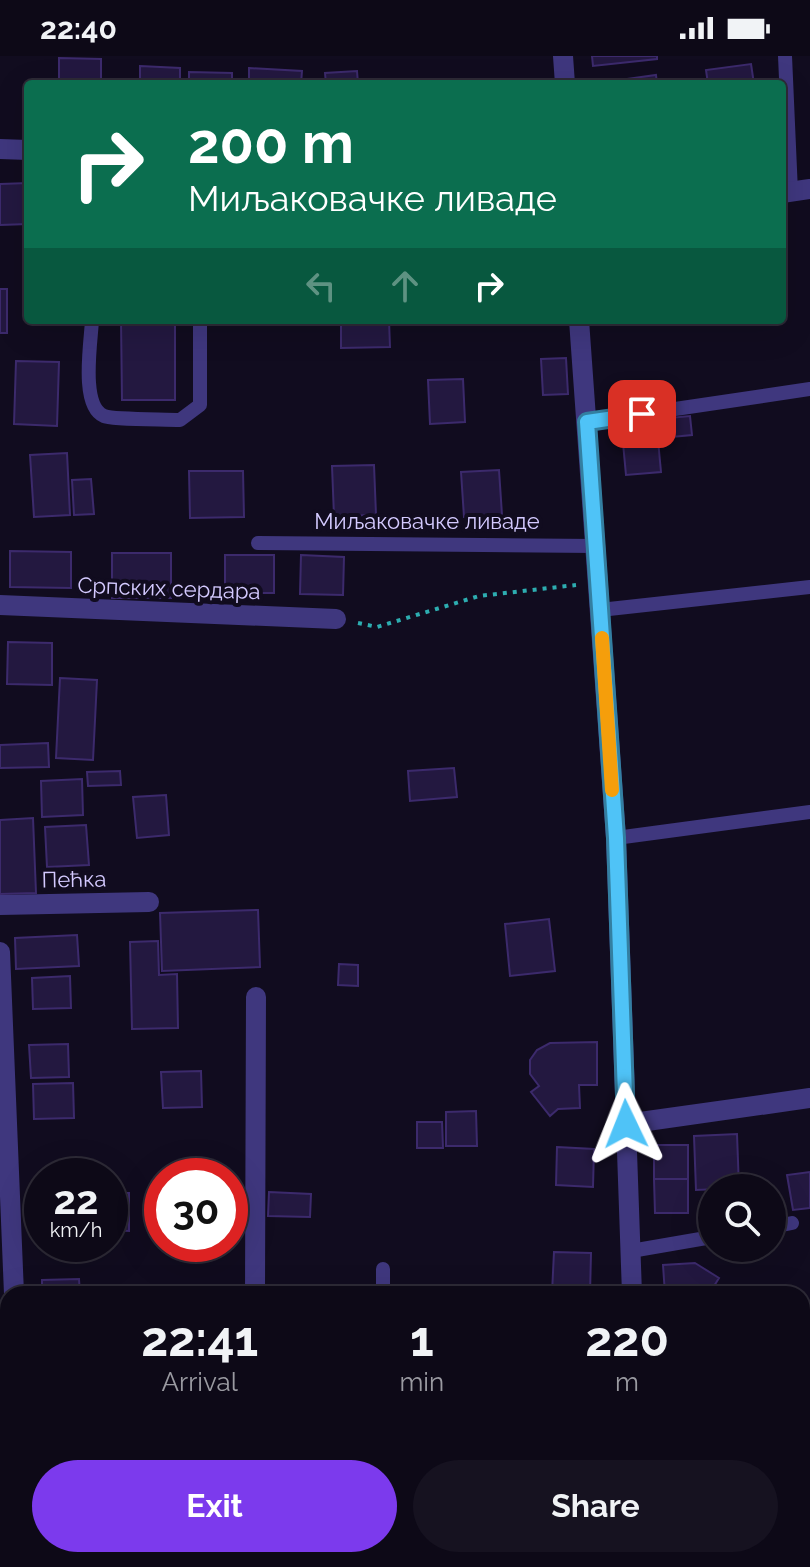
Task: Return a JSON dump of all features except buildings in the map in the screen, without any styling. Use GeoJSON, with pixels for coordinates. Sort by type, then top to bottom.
{"type":"FeatureCollection","features":[{"type":"Feature","properties":{"kind":"street"},"geometry":{"type":"LineString","coordinates":[[563,56],[565,80]]}},
{"type":"Feature","properties":{"kind":"street"},"geometry":{"type":"LineString","coordinates":[[0,149],[24,150]]}},
{"type":"Feature","properties":{"kind":"street"},"geometry":{"type":"LineString","coordinates":[[579,324],[616,838],[632,1286]]}},
{"type":"Feature","properties":{"kind":"street","name":"Српских сердара"},"geometry":{"type":"LineString","coordinates":[[0,605],[336,619]]}},
{"type":"Feature","properties":{"kind":"street","name":"Пећка"},"geometry":{"type":"LineString","coordinates":[[0,905],[149,902]]}},
{"type":"Feature","properties":{"kind":"street"},"geometry":{"type":"LineString","coordinates":[[0,952],[14,1286]]}},
{"type":"Feature","properties":{"kind":"street"},"geometry":{"type":"LineString","coordinates":[[255,1286],[256,997]]}},
{"type":"Feature","properties":{"kind":"street"},"geometry":{"type":"LineString","coordinates":[[626,1124],[810,1098]]}},
{"type":"Feature","properties":{"kind":"lane"},"geometry":{"type":"LineString","coordinates":[[785,56],[794,191]]}},
{"type":"Feature","properties":{"kind":"lane"},"geometry":{"type":"LineString","coordinates":[[92,324],[89,395],[94,407],[104,416],[180,420],[200,405],[200,324]]}},
{"type":"Feature","properties":{"kind":"lane"},"geometry":{"type":"LineString","coordinates":[[587,422],[810,389]]}},
{"type":"Feature","properties":{"kind":"lane","name":"Миљаковачке ливаде"},"geometry":{"type":"LineString","coordinates":[[258,543],[595,546]]}},
{"type":"Feature","properties":{"kind":"lane"},"geometry":{"type":"LineString","coordinates":[[600,610],[810,587]]}},
{"type":"Feature","properties":{"kind":"lane"},"geometry":{"type":"LineString","coordinates":[[616,838],[810,812]]}},
{"type":"Feature","properties":{"kind":"lane"},"geometry":{"type":"LineString","coordinates":[[786,1224],[792,1223]]}},
{"type":"Feature","properties":{"kind":"lane"},"geometry":{"type":"LineString","coordinates":[[631,1251],[698,1239]]}},
{"type":"Feature","properties":{"kind":"lane"},"geometry":{"type":"LineString","coordinates":[[383,1269],[383,1286]]}},
{"type":"Feature","properties":{"kind":"path"},"geometry":{"type":"LineString","coordinates":[[336,619],[377,627],[479,596],[598,583]]}},
{"type":"Feature","properties":{"kind":"slow traffic"},"geometry":{"type":"LineString","coordinates":[[602,638],[612,790]]}},
{"type":"Feature","properties":{"kind":"route"},"geometry":{"type":"LineString","coordinates":[[626,1124],[616,838],[587,422],[642,414]]}}]}
